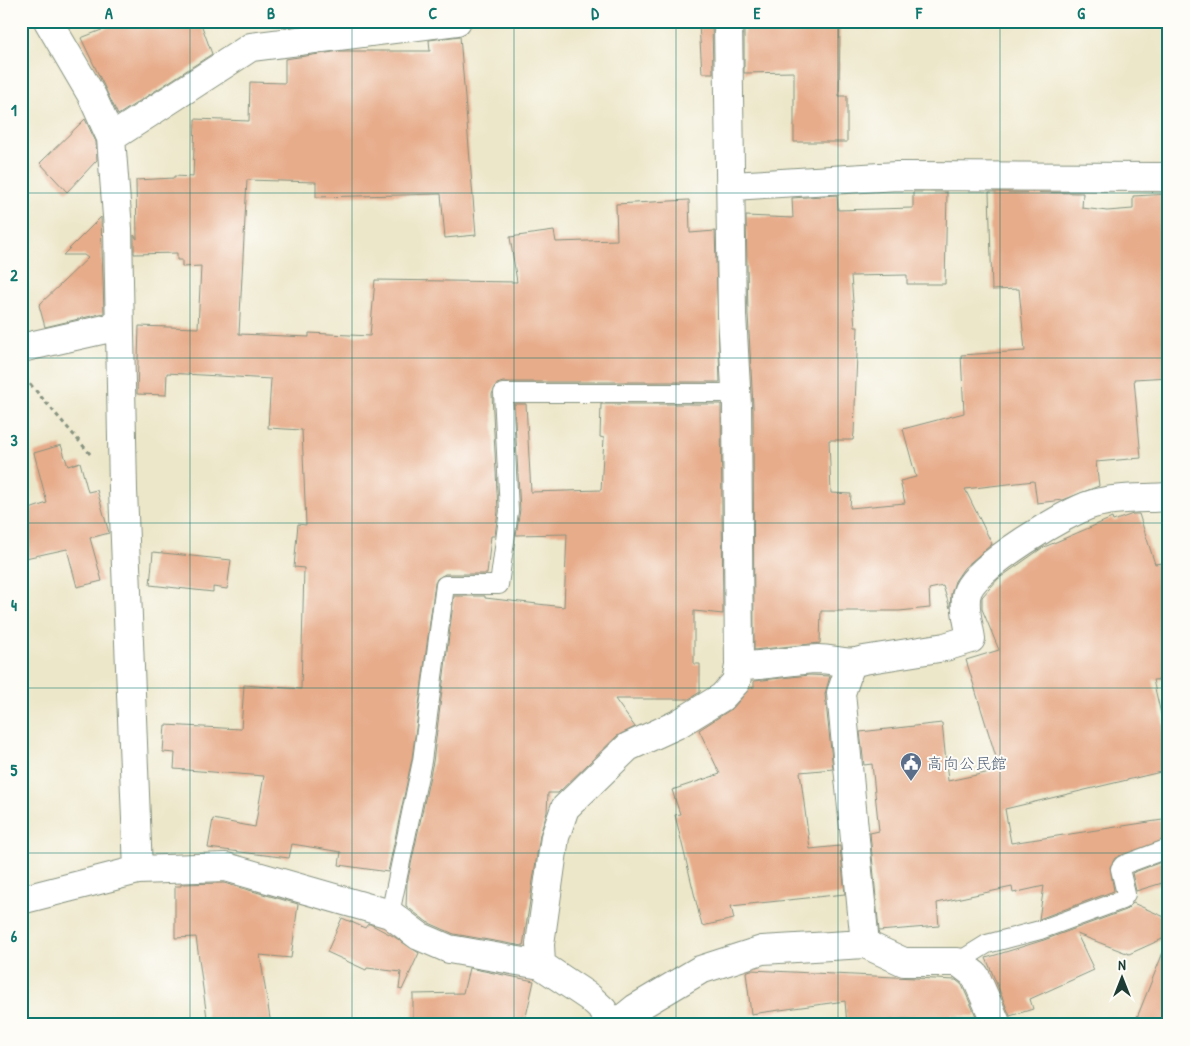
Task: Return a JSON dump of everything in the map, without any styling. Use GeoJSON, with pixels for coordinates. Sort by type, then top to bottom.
{"type":"FeatureCollection","features":[{"type":"Feature","properties":{"kind":"street"},"geometry":{"type":"LineString","coordinates":[[48,21],[92,96],[111,138],[118,229],[123,490],[138,870]]}},
{"type":"Feature","properties":{"kind":"street"},"geometry":{"type":"LineString","coordinates":[[111,138],[251,47],[457,21]]}},
{"type":"Feature","properties":{"kind":"street"},"geometry":{"type":"LineString","coordinates":[[541,965],[540,944],[555,837],[565,808],[628,747],[678,724],[722,697],[736,682],[739,666],[737,406],[735,393],[728,21]]}},
{"type":"Feature","properties":{"kind":"street"},"geometry":{"type":"LineString","coordinates":[[732,186],[898,176],[1169,177]]}},
{"type":"Feature","properties":{"kind":"street"},"geometry":{"type":"LineString","coordinates":[[21,348],[119,326]]}},
{"type":"Feature","properties":{"kind":"street"},"geometry":{"type":"LineString","coordinates":[[739,666],[815,659],[831,659],[851,664],[864,660],[945,647],[971,639],[966,604],[967,592],[981,574],[1009,552],[1044,528],[1092,504],[1119,500],[1169,497]]}},
{"type":"Feature","properties":{"kind":"street"},"geometry":{"type":"LineString","coordinates":[[851,664],[844,679],[841,694],[865,944]]}},
{"type":"Feature","properties":{"kind":"street"},"geometry":{"type":"LineString","coordinates":[[21,900],[138,870],[226,867],[390,914],[419,936],[449,949],[541,965],[589,997],[603,1010],[613,1025],[636,1008],[700,970],[762,950],[865,944],[904,962],[958,962],[975,975],[997,1025]]}},
{"type":"Feature","properties":{"kind":"lane"},"geometry":{"type":"LineString","coordinates":[[390,914],[422,761],[445,585],[500,585],[509,511],[503,393],[735,393]]}},
{"type":"Feature","properties":{"kind":"lane"},"geometry":{"type":"LineString","coordinates":[[958,962],[987,944],[1040,930],[1122,900],[1126,894],[1120,869],[1123,865],[1169,848]]}},
{"type":"Feature","properties":{"kind":"path"},"geometry":{"type":"LineString","coordinates":[[21,374],[123,490]]}},
{"type":"Feature","properties":{"kind":"building"},"geometry":{"type":"Polygon","coordinates":[[[200,21],[212,54],[118,115],[81,38],[122,22],[200,21]]]}},
{"type":"Feature","properties":{"kind":"building"},"geometry":{"type":"Polygon","coordinates":[[[284,21],[326,21],[284,27],[284,21]]]}},
{"type":"Feature","properties":{"kind":"building"},"geometry":{"type":"Polygon","coordinates":[[[840,21],[839,96],[847,96],[847,142],[794,142],[794,72],[744,73],[744,23],[840,21]]]}},
{"type":"Feature","properties":{"kind":"building"},"geometry":{"type":"Polygon","coordinates":[[[712,23],[713,73],[702,73],[699,24],[712,23]]]}},
{"type":"Feature","properties":{"kind":"building"},"geometry":{"type":"Polygon","coordinates":[[[460,36],[476,235],[445,238],[441,194],[316,197],[316,182],[247,180],[239,334],[309,337],[309,333],[370,336],[375,280],[517,282],[510,237],[554,231],[556,242],[617,240],[616,204],[689,200],[690,233],[715,231],[720,382],[503,382],[497,384],[492,394],[498,511],[495,536],[491,536],[487,574],[445,574],[437,579],[435,583],[412,759],[388,872],[339,865],[341,852],[292,844],[289,858],[208,848],[213,819],[255,827],[264,776],[174,769],[175,753],[163,752],[165,725],[241,729],[244,685],[301,689],[304,568],[294,567],[298,524],[306,525],[302,430],[268,428],[271,379],[167,373],[166,395],[137,394],[139,326],[198,328],[201,266],[182,267],[182,260],[177,260],[177,253],[134,254],[134,235],[137,239],[136,180],[174,178],[174,176],[193,177],[195,119],[249,121],[250,82],[285,83],[285,59],[340,51],[430,51],[429,40],[460,36]]]}},
{"type":"Feature","properties":{"kind":"building"},"geometry":{"type":"Polygon","coordinates":[[[85,119],[96,142],[97,160],[67,192],[40,163],[85,119]]]}},
{"type":"Feature","properties":{"kind":"building"},"geometry":{"type":"Polygon","coordinates":[[[913,192],[947,192],[945,284],[907,284],[907,275],[851,276],[855,327],[858,327],[854,433],[853,440],[829,440],[831,493],[851,494],[850,508],[905,503],[900,481],[916,477],[903,429],[964,413],[961,355],[1025,351],[1019,289],[992,290],[989,192],[1083,193],[1082,208],[1107,211],[1133,209],[1133,196],[1169,194],[1169,377],[1134,379],[1141,458],[1096,462],[1099,486],[1063,500],[1037,503],[1034,481],[965,489],[992,544],[964,568],[955,581],[951,594],[950,608],[943,586],[929,589],[930,608],[899,611],[821,611],[820,643],[754,650],[753,406],[748,314],[746,216],[793,218],[792,198],[837,195],[838,210],[913,208],[913,192]]]}},
{"type":"Feature","properties":{"kind":"building"},"geometry":{"type":"Polygon","coordinates":[[[101,217],[104,313],[45,327],[39,305],[88,258],[84,255],[63,255],[101,217]]]}},
{"type":"Feature","properties":{"kind":"building"},"geometry":{"type":"Polygon","coordinates":[[[514,404],[526,404],[531,492],[601,490],[604,438],[600,437],[601,404],[721,404],[723,614],[694,611],[694,664],[700,664],[700,692],[689,699],[615,699],[635,727],[617,736],[558,793],[548,793],[547,812],[540,835],[523,946],[454,934],[427,922],[406,906],[407,883],[433,762],[454,596],[485,596],[485,598],[564,607],[567,534],[516,535],[520,510],[514,404]]]}},
{"type":"Feature","properties":{"kind":"building"},"geometry":{"type":"Polygon","coordinates":[[[61,445],[68,466],[80,462],[88,492],[97,490],[109,533],[90,538],[102,581],[77,587],[67,549],[21,559],[21,512],[47,503],[34,453],[61,445]]]}},
{"type":"Feature","properties":{"kind":"building"},"geometry":{"type":"Polygon","coordinates":[[[1133,514],[1139,514],[1155,564],[1169,562],[1169,679],[1153,680],[1169,748],[1169,770],[1005,809],[1011,843],[1169,819],[1169,838],[1115,858],[1110,867],[1114,891],[1039,919],[1044,886],[1013,893],[1012,887],[937,903],[939,926],[879,931],[870,833],[879,831],[872,764],[864,765],[860,732],[942,723],[948,781],[1000,770],[966,660],[999,650],[982,609],[982,597],[998,579],[1042,548],[1112,518],[1113,521],[1133,514]]]}},
{"type":"Feature","properties":{"kind":"building"},"geometry":{"type":"Polygon","coordinates":[[[153,552],[231,560],[227,589],[213,587],[213,592],[150,585],[153,552]]]}},
{"type":"Feature","properties":{"kind":"building"},"geometry":{"type":"Polygon","coordinates":[[[809,675],[830,676],[825,694],[833,769],[800,772],[810,849],[840,846],[845,894],[731,906],[734,919],[702,926],[675,815],[680,814],[672,790],[720,774],[699,730],[733,708],[750,688],[754,687],[754,681],[809,675]]]}},
{"type":"Feature","properties":{"kind":"building"},"geometry":{"type":"Polygon","coordinates":[[[1169,859],[1169,881],[1136,891],[1132,873],[1169,859]]]}},
{"type":"Feature","properties":{"kind":"building"},"geometry":{"type":"Polygon","coordinates":[[[224,883],[298,904],[291,958],[260,955],[271,1025],[208,1025],[196,937],[175,938],[175,886],[181,886],[181,884],[224,883]]]}},
{"type":"Feature","properties":{"kind":"building"},"geometry":{"type":"Polygon","coordinates":[[[1133,903],[1169,919],[1169,936],[1129,954],[1077,934],[1094,970],[1030,999],[1033,1009],[1010,1016],[986,958],[1044,940],[1126,910],[1133,903]]]}},
{"type":"Feature","properties":{"kind":"building"},"geometry":{"type":"Polygon","coordinates":[[[342,918],[365,928],[370,924],[419,953],[402,990],[399,989],[401,972],[367,968],[366,970],[327,952],[342,918]]]}},
{"type":"Feature","properties":{"kind":"building"},"geometry":{"type":"Polygon","coordinates":[[[1168,940],[1169,1025],[1134,1025],[1168,940]]]}},
{"type":"Feature","properties":{"kind":"building"},"geometry":{"type":"Polygon","coordinates":[[[469,968],[534,981],[524,1025],[413,1025],[413,994],[463,993],[469,968]]]}},
{"type":"Feature","properties":{"kind":"building"},"geometry":{"type":"Polygon","coordinates":[[[751,970],[956,980],[962,985],[976,1016],[950,1016],[950,1021],[903,1019],[847,1025],[845,1001],[751,1014],[746,972],[751,970]]]}},
{"type":"Feature","properties":{"kind":"place","name":"高向公民館"},"geometry":{"type":"Point","coordinates":[911,782]}}]}
